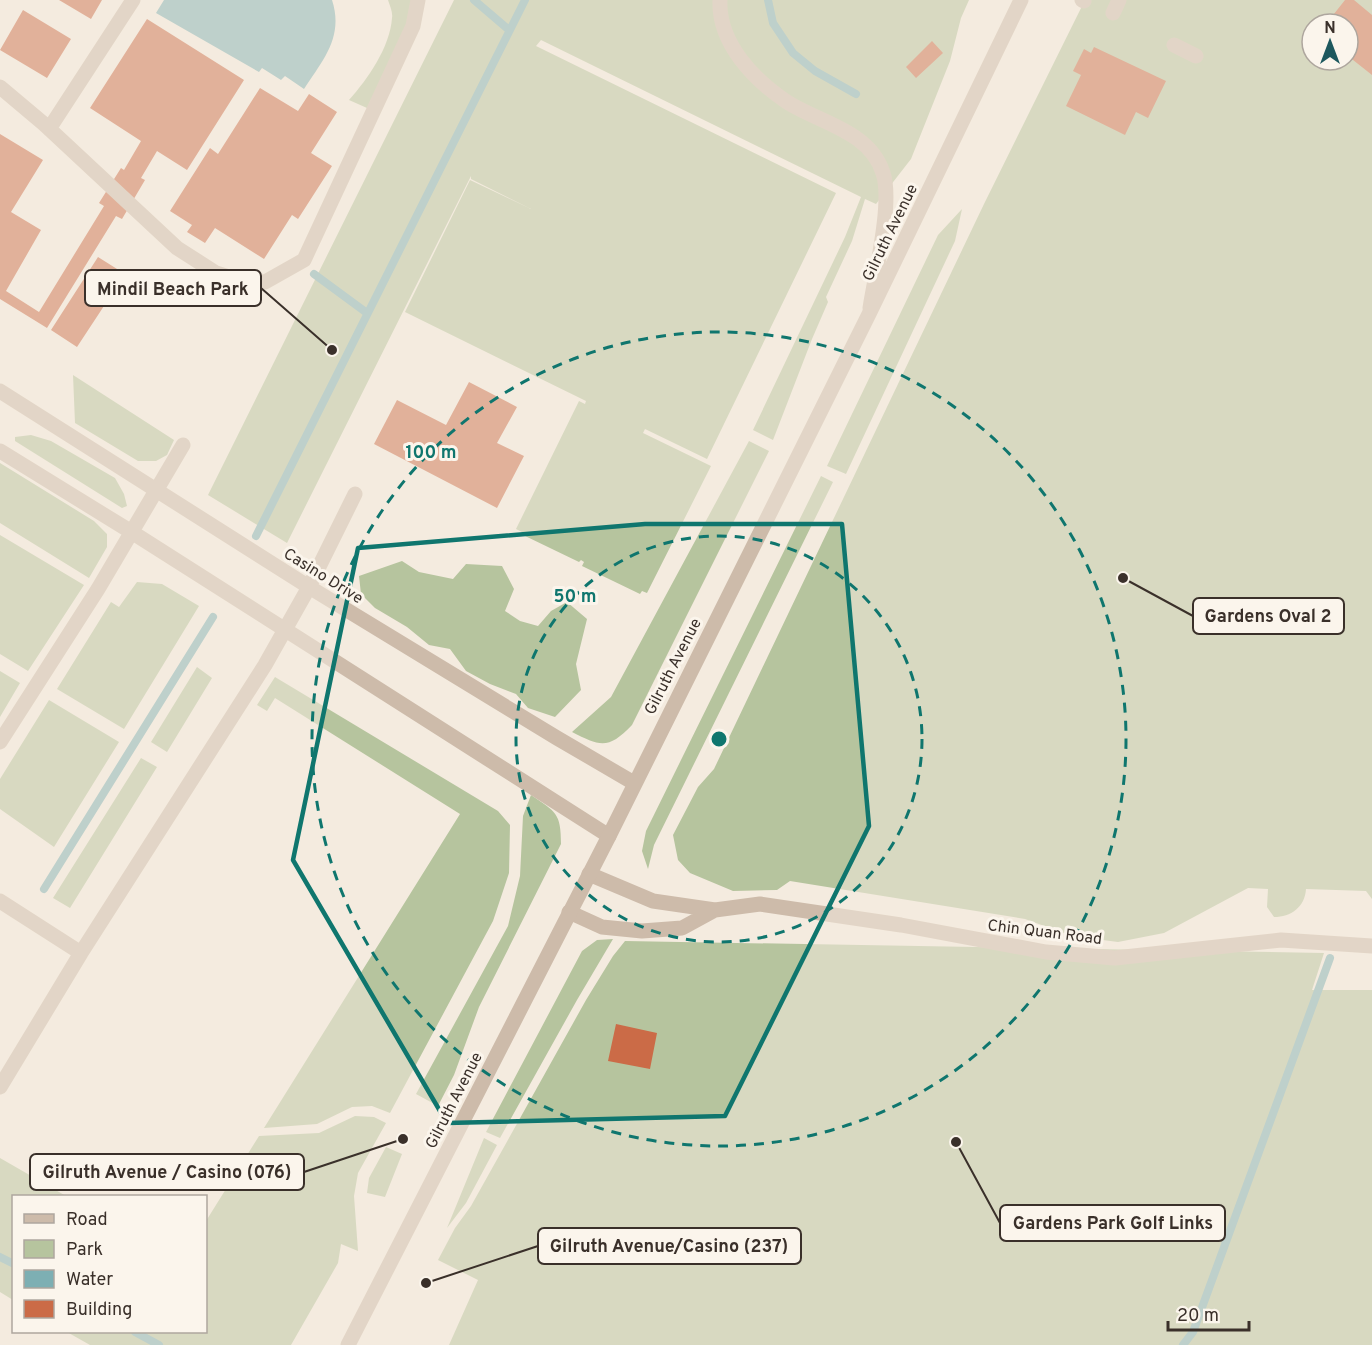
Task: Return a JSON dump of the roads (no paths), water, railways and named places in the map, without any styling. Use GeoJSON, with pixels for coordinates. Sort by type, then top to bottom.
{"type":"FeatureCollection","features":[{"type":"Feature","properties":{"kind":"street"},"geometry":{"type":"LineString","coordinates":[[50,129],[134,0]]}},
{"type":"Feature","properties":{"kind":"street"},"geometry":{"type":"LineString","coordinates":[[0,87],[50,129],[177,248],[216,273],[241,281],[265,282],[304,260],[413,26],[418,0]]}},
{"type":"Feature","properties":{"kind":"street"},"geometry":{"type":"LineString","coordinates":[[720,0],[720,9],[731,48],[754,74],[787,102],[860,140],[873,152],[884,173],[886,205],[869,314]]}},
{"type":"Feature","properties":{"kind":"street","name":"Gilruth Avenue"},"geometry":{"type":"LineString","coordinates":[[348,1345],[590,874],[869,314],[1021,0]]}},
{"type":"Feature","properties":{"kind":"street"},"geometry":{"type":"LineString","coordinates":[[1174,45],[1196,56]]}},
{"type":"Feature","properties":{"kind":"street","name":"Casino Drive"},"geometry":{"type":"LineString","coordinates":[[0,391],[309,587],[634,783]]}},
{"type":"Feature","properties":{"kind":"street"},"geometry":{"type":"LineString","coordinates":[[0,742],[98,589],[130,531],[183,445]]}},
{"type":"Feature","properties":{"kind":"street"},"geometry":{"type":"LineString","coordinates":[[0,451],[130,531],[609,836]]}},
{"type":"Feature","properties":{"kind":"street"},"geometry":{"type":"LineString","coordinates":[[0,1087],[81,953],[239,708],[286,630],[355,494]]}},
{"type":"Feature","properties":{"kind":"street","name":"Chin Quan Road"},"geometry":{"type":"LineString","coordinates":[[590,874],[653,901],[715,910],[760,904],[901,925],[1046,952],[1115,958],[1281,940],[1372,946]]}},
{"type":"Feature","properties":{"kind":"street"},"geometry":{"type":"LineString","coordinates":[[0,901],[81,953]]}},
{"type":"Feature","properties":{"kind":"street","name":"Chin Quan Road"},"geometry":{"type":"LineString","coordinates":[[569,912],[602,927],[642,931],[682,928],[715,910]]}},
{"type":"Feature","properties":{"kind":"water"},"geometry":{"type":"Polygon","coordinates":[[[164,0],[332,0],[335,13],[333,37],[330,48],[304,89],[285,76],[281,80],[262,68],[259,72],[156,13],[164,0]]]}},
{"type":"Feature","properties":{"kind":"waterway"},"geometry":{"type":"LineString","coordinates":[[474,0],[509,30]]}},
{"type":"Feature","properties":{"kind":"waterway"},"geometry":{"type":"LineString","coordinates":[[256,536],[525,0]]}},
{"type":"Feature","properties":{"kind":"waterway"},"geometry":{"type":"LineString","coordinates":[[768,0],[773,23],[793,53],[815,71],[856,94]]}},
{"type":"Feature","properties":{"kind":"waterway"},"geometry":{"type":"LineString","coordinates":[[314,274],[367,313]]}},
{"type":"Feature","properties":{"kind":"waterway"},"geometry":{"type":"LineString","coordinates":[[44,889],[213,617]]}},
{"type":"Feature","properties":{"kind":"waterway"},"geometry":{"type":"LineString","coordinates":[[1183,1345],[1193,1332],[1330,958]]}},
{"type":"Feature","properties":{"kind":"waterway"},"geometry":{"type":"LineString","coordinates":[[0,1257],[12,1263]]}},
{"type":"Feature","properties":{"kind":"waterway"},"geometry":{"type":"LineString","coordinates":[[137,1333],[159,1345]]}},
{"type":"Feature","properties":{"kind":"place","name":"Mindil Beach Park"},"geometry":{"type":"Point","coordinates":[332,350]}},
{"type":"Feature","properties":{"kind":"place","name":"Gardens Oval 2"},"geometry":{"type":"Point","coordinates":[1123,578]}},
{"type":"Feature","properties":{"kind":"place","name":"Gilruth Avenue / Casino (076)"},"geometry":{"type":"Point","coordinates":[403,1139]}},
{"type":"Feature","properties":{"kind":"place","name":"Gardens Park Golf Links"},"geometry":{"type":"Point","coordinates":[956,1142]}},
{"type":"Feature","properties":{"kind":"place","name":"Gilruth Avenue/Casino (237)"},"geometry":{"type":"Point","coordinates":[426,1283]}}]}
